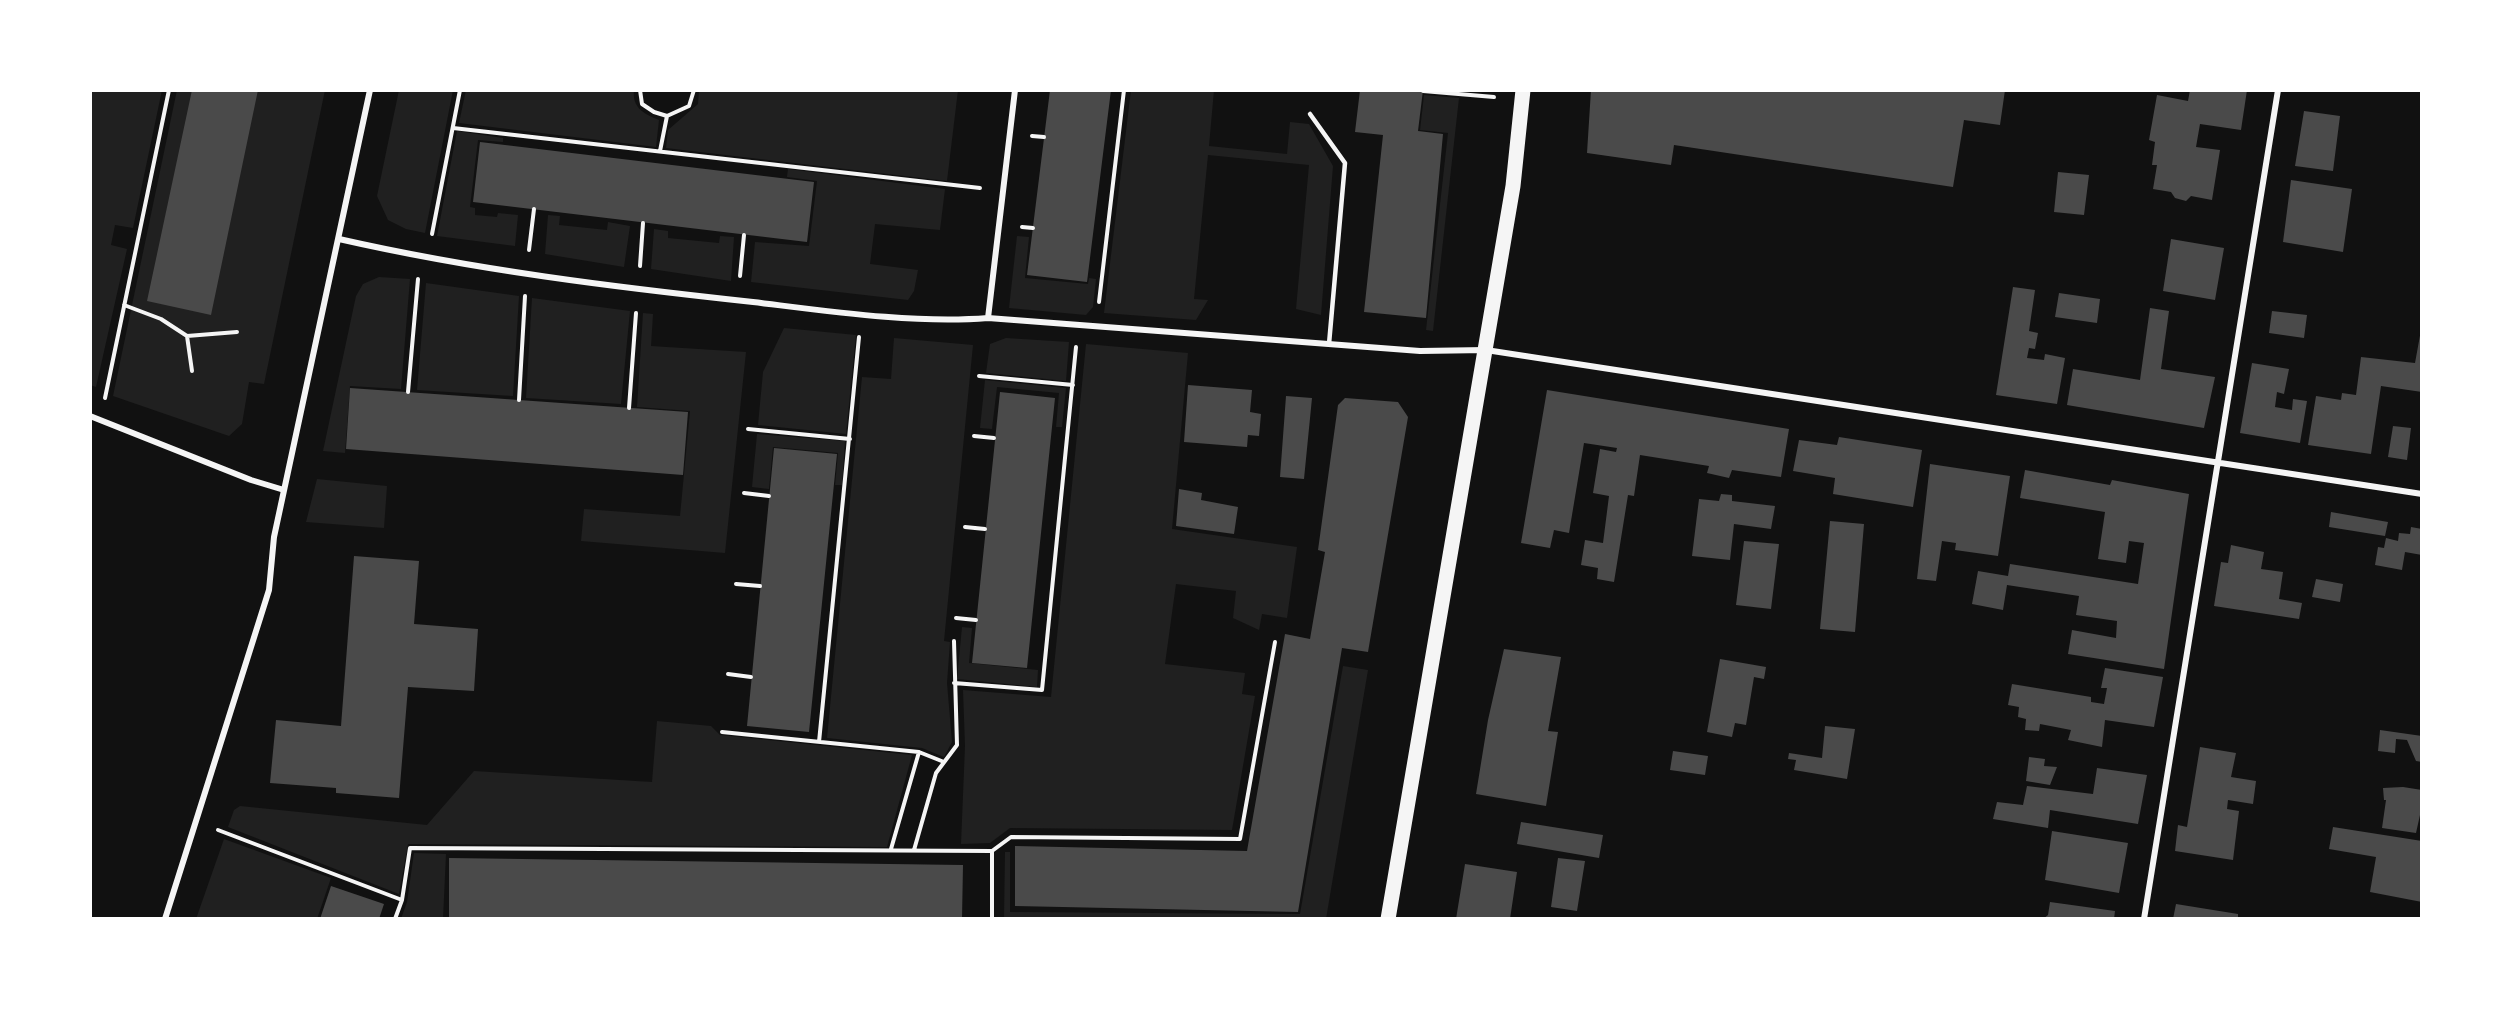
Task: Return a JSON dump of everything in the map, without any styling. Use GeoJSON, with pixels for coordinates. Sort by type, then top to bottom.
{"type":"FeatureCollection","features":[{"type":"Feature","properties":{"kind":"main road"},"geometry":{"type":"LineString","coordinates":[[1388,919],[1513,186],[1522,95]]}},
{"type":"Feature","properties":{"kind":"street"},"geometry":{"type":"LineString","coordinates":[[165,919],[269,590],[274,537],[370,90]]}},
{"type":"Feature","properties":{"kind":"street"},"geometry":{"type":"LineString","coordinates":[[988,318],[1015,90]]}},
{"type":"Feature","properties":{"kind":"street"},"geometry":{"type":"LineString","coordinates":[[2144,919],[2278,90]]}},
{"type":"Feature","properties":{"kind":"street"},"geometry":{"type":"LineString","coordinates":[[339,239],[424,257],[526,273],[638,289],[861,314],[967,320],[988,318],[1420,351],[1486,350],[2422,494]]}},
{"type":"Feature","properties":{"kind":"street"},"geometry":{"type":"LineString","coordinates":[[90,416],[251,480],[284,490]]}},
{"type":"Feature","properties":{"kind":"lane"},"geometry":{"type":"LineString","coordinates":[[1310,114],[1345,163],[1329,344]]}},
{"type":"Feature","properties":{"kind":"path"},"geometry":{"type":"LineString","coordinates":[[100,420],[169,90]]}},
{"type":"Feature","properties":{"kind":"path"},"geometry":{"type":"LineString","coordinates":[[408,392],[424,257],[460,90]]}},
{"type":"Feature","properties":{"kind":"path"},"geometry":{"type":"LineString","coordinates":[[640,90],[642,104],[654,112],[667,116],[690,106],[694,90]]}},
{"type":"Feature","properties":{"kind":"path"},"geometry":{"type":"LineString","coordinates":[[1096,327],[1124,90]]}},
{"type":"Feature","properties":{"kind":"path"},"geometry":{"type":"LineString","coordinates":[[1423,91],[1522,95]]}},
{"type":"Feature","properties":{"kind":"path"},"geometry":{"type":"LineString","coordinates":[[660,151],[667,116]]}},
{"type":"Feature","properties":{"kind":"path"},"geometry":{"type":"LineString","coordinates":[[453,128],[1004,190]]}},
{"type":"Feature","properties":{"kind":"path"},"geometry":{"type":"LineString","coordinates":[[519,400],[526,273],[534,209]]}},
{"type":"Feature","properties":{"kind":"path"},"geometry":{"type":"LineString","coordinates":[[629,408],[643,223]]}},
{"type":"Feature","properties":{"kind":"path"},"geometry":{"type":"LineString","coordinates":[[738,301],[744,235]]}},
{"type":"Feature","properties":{"kind":"path"},"geometry":{"type":"LineString","coordinates":[[124,305],[161,319],[187,336],[237,332]]}},
{"type":"Feature","properties":{"kind":"path"},"geometry":{"type":"LineString","coordinates":[[819,742],[861,314]]}},
{"type":"Feature","properties":{"kind":"path"},"geometry":{"type":"LineString","coordinates":[[954,683],[1042,690],[1078,325]]}},
{"type":"Feature","properties":{"kind":"path"},"geometry":{"type":"LineString","coordinates":[[187,336],[192,371]]}},
{"type":"Feature","properties":{"kind":"path"},"geometry":{"type":"LineString","coordinates":[[979,376],[1073,384]]}},
{"type":"Feature","properties":{"kind":"path"},"geometry":{"type":"LineString","coordinates":[[748,429],[850,439]]}},
{"type":"Feature","properties":{"kind":"path"},"geometry":{"type":"LineString","coordinates":[[974,436],[994,438]]}},
{"type":"Feature","properties":{"kind":"path"},"geometry":{"type":"LineString","coordinates":[[744,493],[769,496]]}},
{"type":"Feature","properties":{"kind":"path"},"geometry":{"type":"LineString","coordinates":[[965,527],[985,529]]}},
{"type":"Feature","properties":{"kind":"path"},"geometry":{"type":"LineString","coordinates":[[736,584],[760,586]]}},
{"type":"Feature","properties":{"kind":"path"},"geometry":{"type":"LineString","coordinates":[[956,618],[976,620]]}},
{"type":"Feature","properties":{"kind":"path"},"geometry":{"type":"LineString","coordinates":[[914,850],[936,773],[957,745],[954,641]]}},
{"type":"Feature","properties":{"kind":"path"},"geometry":{"type":"LineString","coordinates":[[395,919],[402,900],[410,848],[992,850],[1011,837],[1240,840],[1275,642]]}},
{"type":"Feature","properties":{"kind":"path"},"geometry":{"type":"LineString","coordinates":[[728,674],[752,676]]}},
{"type":"Feature","properties":{"kind":"path"},"geometry":{"type":"LineString","coordinates":[[722,732],[919,752],[944,762]]}},
{"type":"Feature","properties":{"kind":"path"},"geometry":{"type":"LineString","coordinates":[[891,850],[919,752]]}},
{"type":"Feature","properties":{"kind":"path"},"geometry":{"type":"LineString","coordinates":[[197,822],[402,900]]}},
{"type":"Feature","properties":{"kind":"path"},"geometry":{"type":"LineString","coordinates":[[992,850],[992,919]]}},
{"type":"Feature","properties":{"kind":"shaded area"},"geometry":{"type":"Polygon","coordinates":[[[90,90],[162,90],[133,228],[115,225],[111,245],[127,249],[96,387],[90,385],[90,90]]]}},
{"type":"Feature","properties":{"kind":"shaded area"},"geometry":{"type":"Polygon","coordinates":[[[177,90],[325,90],[264,384],[249,382],[242,424],[229,436],[113,396],[177,90]]]}},
{"type":"Feature","properties":{"kind":"shaded area"},"geometry":{"type":"Polygon","coordinates":[[[399,90],[453,90],[425,233],[406,229],[388,220],[377,196],[399,90]]]}},
{"type":"Feature","properties":{"kind":"shaded area"},"geometry":{"type":"Polygon","coordinates":[[[466,90],[634,90],[635,101],[640,110],[659,120],[656,147],[459,123],[466,90]]]}},
{"type":"Feature","properties":{"kind":"shaded area"},"geometry":{"type":"Polygon","coordinates":[[[699,90],[958,90],[947,181],[666,148],[668,130],[698,104],[699,90]]]}},
{"type":"Feature","properties":{"kind":"shaded area"},"geometry":{"type":"Polygon","coordinates":[[[1131,90],[1214,90],[1209,146],[1287,154],[1290,122],[1309,124],[1333,166],[1321,315],[1296,309],[1309,165],[1208,155],[1194,299],[1208,300],[1196,320],[1104,313],[1131,90]]]}},
{"type":"Feature","properties":{"kind":"shaded area"},"geometry":{"type":"Polygon","coordinates":[[[1424,95],[1459,98],[1433,331],[1426,330],[1448,133],[1420,130],[1424,95]]]}},
{"type":"Feature","properties":{"kind":"shaded area"},"geometry":{"type":"Polygon","coordinates":[[[457,131],[503,138],[503,142],[478,140],[470,207],[475,208],[475,215],[497,217],[498,213],[518,215],[515,246],[437,236],[457,131]]]}},
{"type":"Feature","properties":{"kind":"shaded area"},"geometry":{"type":"Polygon","coordinates":[[[788,169],[945,189],[940,230],[875,224],[870,264],[918,270],[914,291],[908,300],[751,282],[755,242],[809,246],[817,181],[787,177],[788,169]]]}},
{"type":"Feature","properties":{"kind":"shaded area"},"geometry":{"type":"Polygon","coordinates":[[[548,215],[560,216],[559,225],[607,230],[608,222],[630,226],[624,267],[545,254],[548,215]]]}},
{"type":"Feature","properties":{"kind":"shaded area"},"geometry":{"type":"Polygon","coordinates":[[[654,229],[668,231],[668,238],[719,243],[720,236],[734,237],[731,281],[651,269],[654,229]]]}},
{"type":"Feature","properties":{"kind":"shaded area"},"geometry":{"type":"Polygon","coordinates":[[[1017,236],[1029,237],[1025,278],[1088,284],[1089,278],[1096,279],[1093,307],[1086,315],[1009,308],[1017,236]]]}},
{"type":"Feature","properties":{"kind":"shaded area"},"geometry":{"type":"Polygon","coordinates":[[[379,277],[410,279],[401,389],[350,386],[345,453],[323,451],[356,296],[363,284],[379,277]]]}},
{"type":"Feature","properties":{"kind":"shaded area"},"geometry":{"type":"Polygon","coordinates":[[[426,283],[519,296],[513,396],[417,390],[426,283]]]}},
{"type":"Feature","properties":{"kind":"shaded area"},"geometry":{"type":"Polygon","coordinates":[[[532,298],[630,311],[621,404],[526,398],[532,298]]]}},
{"type":"Feature","properties":{"kind":"shaded area"},"geometry":{"type":"Polygon","coordinates":[[[643,313],[653,314],[651,346],[746,352],[725,553],[581,541],[584,509],[680,516],[690,411],[637,407],[643,313]]]}},
{"type":"Feature","properties":{"kind":"shaded area"},"geometry":{"type":"Polygon","coordinates":[[[784,328],[856,335],[846,434],[758,425],[763,372],[784,328]]]}},
{"type":"Feature","properties":{"kind":"shaded area"},"geometry":{"type":"Polygon","coordinates":[[[894,338],[973,345],[944,641],[950,642],[947,683],[952,742],[944,757],[922,748],[827,738],[862,377],[891,379],[894,338]]]}},
{"type":"Feature","properties":{"kind":"shaded area"},"geometry":{"type":"Polygon","coordinates":[[[1006,338],[1069,342],[1066,381],[986,373],[990,344],[1006,338]]]}},
{"type":"Feature","properties":{"kind":"shaded area"},"geometry":{"type":"Polygon","coordinates":[[[1086,344],[1188,353],[1172,529],[1297,547],[1287,618],[1262,614],[1259,630],[1233,618],[1236,591],[1176,584],[1165,664],[1245,673],[1242,694],[1255,696],[1232,830],[1010,828],[990,843],[961,844],[965,746],[963,690],[1051,697],[1086,344]]]}},
{"type":"Feature","properties":{"kind":"shaded area"},"geometry":{"type":"Polygon","coordinates":[[[985,380],[1066,388],[1062,427],[1056,427],[1059,393],[997,387],[992,429],[980,428],[985,380]]]}},
{"type":"Feature","properties":{"kind":"shaded area"},"geometry":{"type":"Polygon","coordinates":[[[757,434],[845,441],[842,485],[835,485],[838,453],[773,447],[769,489],[752,487],[757,434]]]}},
{"type":"Feature","properties":{"kind":"shaded area"},"geometry":{"type":"Polygon","coordinates":[[[317,479],[387,486],[384,528],[306,522],[317,479]]]}},
{"type":"Feature","properties":{"kind":"shaded area"},"geometry":{"type":"Polygon","coordinates":[[[962,627],[972,628],[969,663],[1038,670],[1037,687],[957,679],[962,627]]]}},
{"type":"Feature","properties":{"kind":"shaded area"},"geometry":{"type":"Polygon","coordinates":[[[1343,666],[1368,670],[1326,919],[1004,919],[1005,852],[1010,852],[1010,912],[1300,914],[1343,666]]]}},
{"type":"Feature","properties":{"kind":"shaded area"},"geometry":{"type":"Polygon","coordinates":[[[657,721],[711,726],[720,735],[912,755],[887,847],[408,844],[399,894],[228,827],[234,810],[240,806],[427,825],[474,771],[652,782],[657,721]]]}},
{"type":"Feature","properties":{"kind":"shaded area"},"geometry":{"type":"Polygon","coordinates":[[[224,839],[331,878],[317,919],[196,919],[224,839]]]}},
{"type":"Feature","properties":{"kind":"shaded area"},"geometry":{"type":"Polygon","coordinates":[[[414,853],[446,854],[443,919],[401,919],[407,902],[414,853]]]}},
{"type":"Feature","properties":{"kind":"building"},"geometry":{"type":"Polygon","coordinates":[[[192,90],[258,90],[211,315],[147,301],[192,90]]]}},
{"type":"Feature","properties":{"kind":"building"},"geometry":{"type":"Polygon","coordinates":[[[1050,90],[1111,90],[1087,282],[1027,275],[1050,90]]]}},
{"type":"Feature","properties":{"kind":"building"},"geometry":{"type":"Polygon","coordinates":[[[1360,90],[1423,90],[1418,131],[1443,134],[1426,318],[1364,312],[1383,135],[1355,132],[1360,90]]]}},
{"type":"Feature","properties":{"kind":"building"},"geometry":{"type":"Polygon","coordinates":[[[1591,90],[2005,90],[2000,125],[1964,120],[1953,187],[1674,145],[1671,165],[1587,153],[1591,90]]]}},
{"type":"Feature","properties":{"kind":"building"},"geometry":{"type":"Polygon","coordinates":[[[2190,90],[2247,90],[2241,130],[2200,124],[2196,147],[2220,150],[2212,200],[2191,196],[2186,201],[2175,198],[2171,192],[2153,189],[2157,165],[2152,165],[2155,142],[2149,140],[2157,95],[2188,101],[2190,90]]]}},
{"type":"Feature","properties":{"kind":"building"},"geometry":{"type":"Polygon","coordinates":[[[2304,111],[2340,116],[2333,171],[2295,166],[2304,111]]]}},
{"type":"Feature","properties":{"kind":"building"},"geometry":{"type":"Polygon","coordinates":[[[480,142],[814,182],[807,242],[473,202],[480,142]]]}},
{"type":"Feature","properties":{"kind":"building"},"geometry":{"type":"Polygon","coordinates":[[[2058,172],[2089,175],[2084,215],[2054,212],[2058,172]]]}},
{"type":"Feature","properties":{"kind":"building"},"geometry":{"type":"Polygon","coordinates":[[[2291,180],[2352,189],[2343,252],[2283,242],[2291,180]]]}},
{"type":"Feature","properties":{"kind":"building"},"geometry":{"type":"Polygon","coordinates":[[[2171,239],[2224,248],[2215,300],[2163,291],[2171,239]]]}},
{"type":"Feature","properties":{"kind":"building"},"geometry":{"type":"Polygon","coordinates":[[[2013,287],[2035,290],[2029,331],[2038,333],[2035,349],[2029,348],[2027,358],[2044,360],[2045,354],[2065,358],[2057,404],[1996,395],[2013,287]]]}},
{"type":"Feature","properties":{"kind":"building"},"geometry":{"type":"Polygon","coordinates":[[[2059,293],[2100,299],[2097,323],[2055,317],[2059,293]]]}},
{"type":"Feature","properties":{"kind":"building"},"geometry":{"type":"Polygon","coordinates":[[[2150,308],[2169,311],[2161,369],[2215,377],[2204,428],[2067,405],[2073,369],[2140,380],[2150,308]]]}},
{"type":"Feature","properties":{"kind":"building"},"geometry":{"type":"Polygon","coordinates":[[[2272,311],[2307,315],[2304,338],[2269,333],[2272,311]]]}},
{"type":"Feature","properties":{"kind":"building"},"geometry":{"type":"Polygon","coordinates":[[[2421,330],[2422,392],[2381,386],[2371,454],[2308,445],[2316,396],[2341,400],[2342,393],[2356,395],[2361,357],[2415,363],[2421,330]]]}},
{"type":"Feature","properties":{"kind":"building"},"geometry":{"type":"Polygon","coordinates":[[[2252,363],[2289,369],[2284,394],[2277,392],[2275,407],[2292,410],[2293,399],[2307,401],[2300,443],[2240,433],[2252,363]]]}},
{"type":"Feature","properties":{"kind":"building"},"geometry":{"type":"Polygon","coordinates":[[[1188,385],[1252,390],[1250,412],[1261,414],[1259,436],[1248,435],[1247,447],[1184,442],[1188,385]]]}},
{"type":"Feature","properties":{"kind":"building"},"geometry":{"type":"Polygon","coordinates":[[[350,388],[688,412],[683,475],[346,449],[350,388]]]}},
{"type":"Feature","properties":{"kind":"building"},"geometry":{"type":"Polygon","coordinates":[[[1547,390],[1789,429],[1781,477],[1732,470],[1729,478],[1707,473],[1709,466],[1640,455],[1634,496],[1628,495],[1614,582],[1597,579],[1598,568],[1581,565],[1585,540],[1603,543],[1609,496],[1593,493],[1600,449],[1616,452],[1617,448],[1584,443],[1569,533],[1554,530],[1550,548],[1521,543],[1547,390]]]}},
{"type":"Feature","properties":{"kind":"building"},"geometry":{"type":"Polygon","coordinates":[[[1000,392],[1055,398],[1027,668],[972,663],[1000,392]]]}},
{"type":"Feature","properties":{"kind":"building"},"geometry":{"type":"Polygon","coordinates":[[[1286,396],[1312,398],[1304,479],[1280,477],[1286,396]]]}},
{"type":"Feature","properties":{"kind":"building"},"geometry":{"type":"Polygon","coordinates":[[[1345,398],[1398,402],[1408,417],[1368,652],[1342,648],[1298,912],[1015,906],[1015,846],[1247,851],[1285,634],[1310,639],[1325,552],[1318,550],[1338,405],[1345,398]]]}},
{"type":"Feature","properties":{"kind":"building"},"geometry":{"type":"Polygon","coordinates":[[[2393,426],[2411,428],[2407,460],[2388,457],[2393,426]]]}},
{"type":"Feature","properties":{"kind":"building"},"geometry":{"type":"Polygon","coordinates":[[[1839,437],[1922,450],[1913,507],[1833,494],[1835,478],[1793,471],[1799,440],[1837,445],[1839,437]]]}},
{"type":"Feature","properties":{"kind":"building"},"geometry":{"type":"Polygon","coordinates":[[[774,448],[837,454],[809,732],[747,726],[774,448]]]}},
{"type":"Feature","properties":{"kind":"building"},"geometry":{"type":"Polygon","coordinates":[[[1930,464],[2010,476],[1998,556],[1955,550],[1956,543],[1942,541],[1936,581],[1917,579],[1930,464]]]}},
{"type":"Feature","properties":{"kind":"building"},"geometry":{"type":"Polygon","coordinates":[[[2025,470],[2110,485],[2112,480],[2189,494],[2164,669],[2068,654],[2072,630],[2116,638],[2117,621],[2076,615],[2079,596],[2007,585],[2003,610],[1972,604],[1978,571],[2008,576],[2010,564],[2138,584],[2144,543],[2129,541],[2126,563],[2098,559],[2105,512],[2020,498],[2025,470]]]}},
{"type":"Feature","properties":{"kind":"building"},"geometry":{"type":"Polygon","coordinates":[[[1179,489],[1202,493],[1201,500],[1238,507],[1234,534],[1176,526],[1179,489]]]}},
{"type":"Feature","properties":{"kind":"building"},"geometry":{"type":"Polygon","coordinates":[[[1721,494],[1732,495],[1732,501],[1775,506],[1771,529],[1734,524],[1730,560],[1692,556],[1699,499],[1719,501],[1721,494]]]}},
{"type":"Feature","properties":{"kind":"building"},"geometry":{"type":"Polygon","coordinates":[[[2331,512],[2388,522],[2385,536],[2329,527],[2331,512]]]}},
{"type":"Feature","properties":{"kind":"building"},"geometry":{"type":"Polygon","coordinates":[[[1830,521],[1864,524],[1855,632],[1820,629],[1830,521]]]}},
{"type":"Feature","properties":{"kind":"building"},"geometry":{"type":"Polygon","coordinates":[[[2411,527],[2422,529],[2422,555],[2405,552],[2402,570],[2375,565],[2378,547],[2384,548],[2386,538],[2398,541],[2399,533],[2410,534],[2411,527]]]}},
{"type":"Feature","properties":{"kind":"building"},"geometry":{"type":"Polygon","coordinates":[[[1744,541],[1779,544],[1771,609],[1736,605],[1744,541]]]}},
{"type":"Feature","properties":{"kind":"building"},"geometry":{"type":"Polygon","coordinates":[[[2231,545],[2264,552],[2261,569],[2283,572],[2279,599],[2302,603],[2299,619],[2214,606],[2221,562],[2228,563],[2231,545]]]}},
{"type":"Feature","properties":{"kind":"building"},"geometry":{"type":"Polygon","coordinates":[[[354,556],[419,561],[414,624],[478,629],[474,691],[408,687],[399,798],[336,793],[336,788],[270,783],[276,720],[341,726],[354,556]]]}},
{"type":"Feature","properties":{"kind":"building"},"geometry":{"type":"Polygon","coordinates":[[[2316,579],[2343,584],[2340,602],[2312,597],[2316,579]]]}},
{"type":"Feature","properties":{"kind":"building"},"geometry":{"type":"Polygon","coordinates":[[[1504,649],[1561,657],[1548,731],[1558,732],[1546,806],[1476,794],[1488,720],[1504,649]]]}},
{"type":"Feature","properties":{"kind":"building"},"geometry":{"type":"Polygon","coordinates":[[[1720,659],[1766,667],[1764,679],[1754,677],[1746,725],[1735,723],[1732,737],[1707,732],[1720,659]]]}},
{"type":"Feature","properties":{"kind":"building"},"geometry":{"type":"Polygon","coordinates":[[[2105,668],[2163,677],[2154,727],[2105,720],[2102,747],[2068,740],[2071,730],[2040,724],[2039,731],[2025,730],[2026,719],[2018,717],[2019,707],[2008,705],[2012,684],[2091,697],[2091,702],[2104,704],[2107,688],[2101,688],[2105,668]]]}},
{"type":"Feature","properties":{"kind":"building"},"geometry":{"type":"Polygon","coordinates":[[[1825,726],[1855,729],[1847,779],[1794,770],[1796,760],[1788,759],[1789,753],[1822,758],[1825,726]]]}},
{"type":"Feature","properties":{"kind":"building"},"geometry":{"type":"Polygon","coordinates":[[[2380,730],[2422,736],[2422,762],[2416,761],[2407,740],[2396,739],[2395,753],[2378,751],[2380,730]]]}},
{"type":"Feature","properties":{"kind":"building"},"geometry":{"type":"Polygon","coordinates":[[[2200,747],[2236,753],[2231,777],[2256,781],[2253,804],[2228,800],[2227,809],[2239,811],[2233,860],[2175,851],[2178,825],[2187,827],[2200,747]]]}},
{"type":"Feature","properties":{"kind":"building"},"geometry":{"type":"Polygon","coordinates":[[[1673,751],[1708,756],[1705,775],[1670,770],[1673,751]]]}},
{"type":"Feature","properties":{"kind":"building"},"geometry":{"type":"Polygon","coordinates":[[[2029,757],[2045,759],[2044,766],[2057,767],[2050,785],[2026,781],[2029,757]]]}},
{"type":"Feature","properties":{"kind":"building"},"geometry":{"type":"Polygon","coordinates":[[[2097,768],[2147,775],[2138,824],[2050,810],[2048,828],[1993,819],[1997,802],[2023,805],[2027,786],[2093,794],[2097,768]]]}},
{"type":"Feature","properties":{"kind":"building"},"geometry":{"type":"Polygon","coordinates":[[[2403,787],[2422,790],[2422,806],[2416,833],[2382,828],[2386,800],[2384,800],[2383,788],[2403,787]]]}},
{"type":"Feature","properties":{"kind":"building"},"geometry":{"type":"Polygon","coordinates":[[[1521,822],[1603,835],[1599,858],[1517,844],[1521,822]]]}},
{"type":"Feature","properties":{"kind":"building"},"geometry":{"type":"Polygon","coordinates":[[[2333,827],[2422,841],[2422,902],[2370,892],[2376,857],[2329,849],[2333,827]]]}},
{"type":"Feature","properties":{"kind":"building"},"geometry":{"type":"Polygon","coordinates":[[[2052,831],[2128,843],[2119,893],[2045,880],[2052,831]]]}},
{"type":"Feature","properties":{"kind":"building"},"geometry":{"type":"Polygon","coordinates":[[[449,858],[963,865],[962,919],[449,919],[449,858]]]}},
{"type":"Feature","properties":{"kind":"building"},"geometry":{"type":"Polygon","coordinates":[[[1558,858],[1585,861],[1577,911],[1551,907],[1558,858]]]}},
{"type":"Feature","properties":{"kind":"building"},"geometry":{"type":"Polygon","coordinates":[[[1465,864],[1517,872],[1510,919],[1456,919],[1465,864]]]}},
{"type":"Feature","properties":{"kind":"building"},"geometry":{"type":"Polygon","coordinates":[[[331,886],[384,904],[379,919],[320,919],[331,886]]]}},
{"type":"Feature","properties":{"kind":"building"},"geometry":{"type":"Polygon","coordinates":[[[2050,902],[2115,911],[2114,919],[2043,919],[2048,915],[2050,902]]]}},
{"type":"Feature","properties":{"kind":"building"},"geometry":{"type":"Polygon","coordinates":[[[2176,904],[2238,914],[2238,919],[2173,919],[2176,904]]]}}]}
